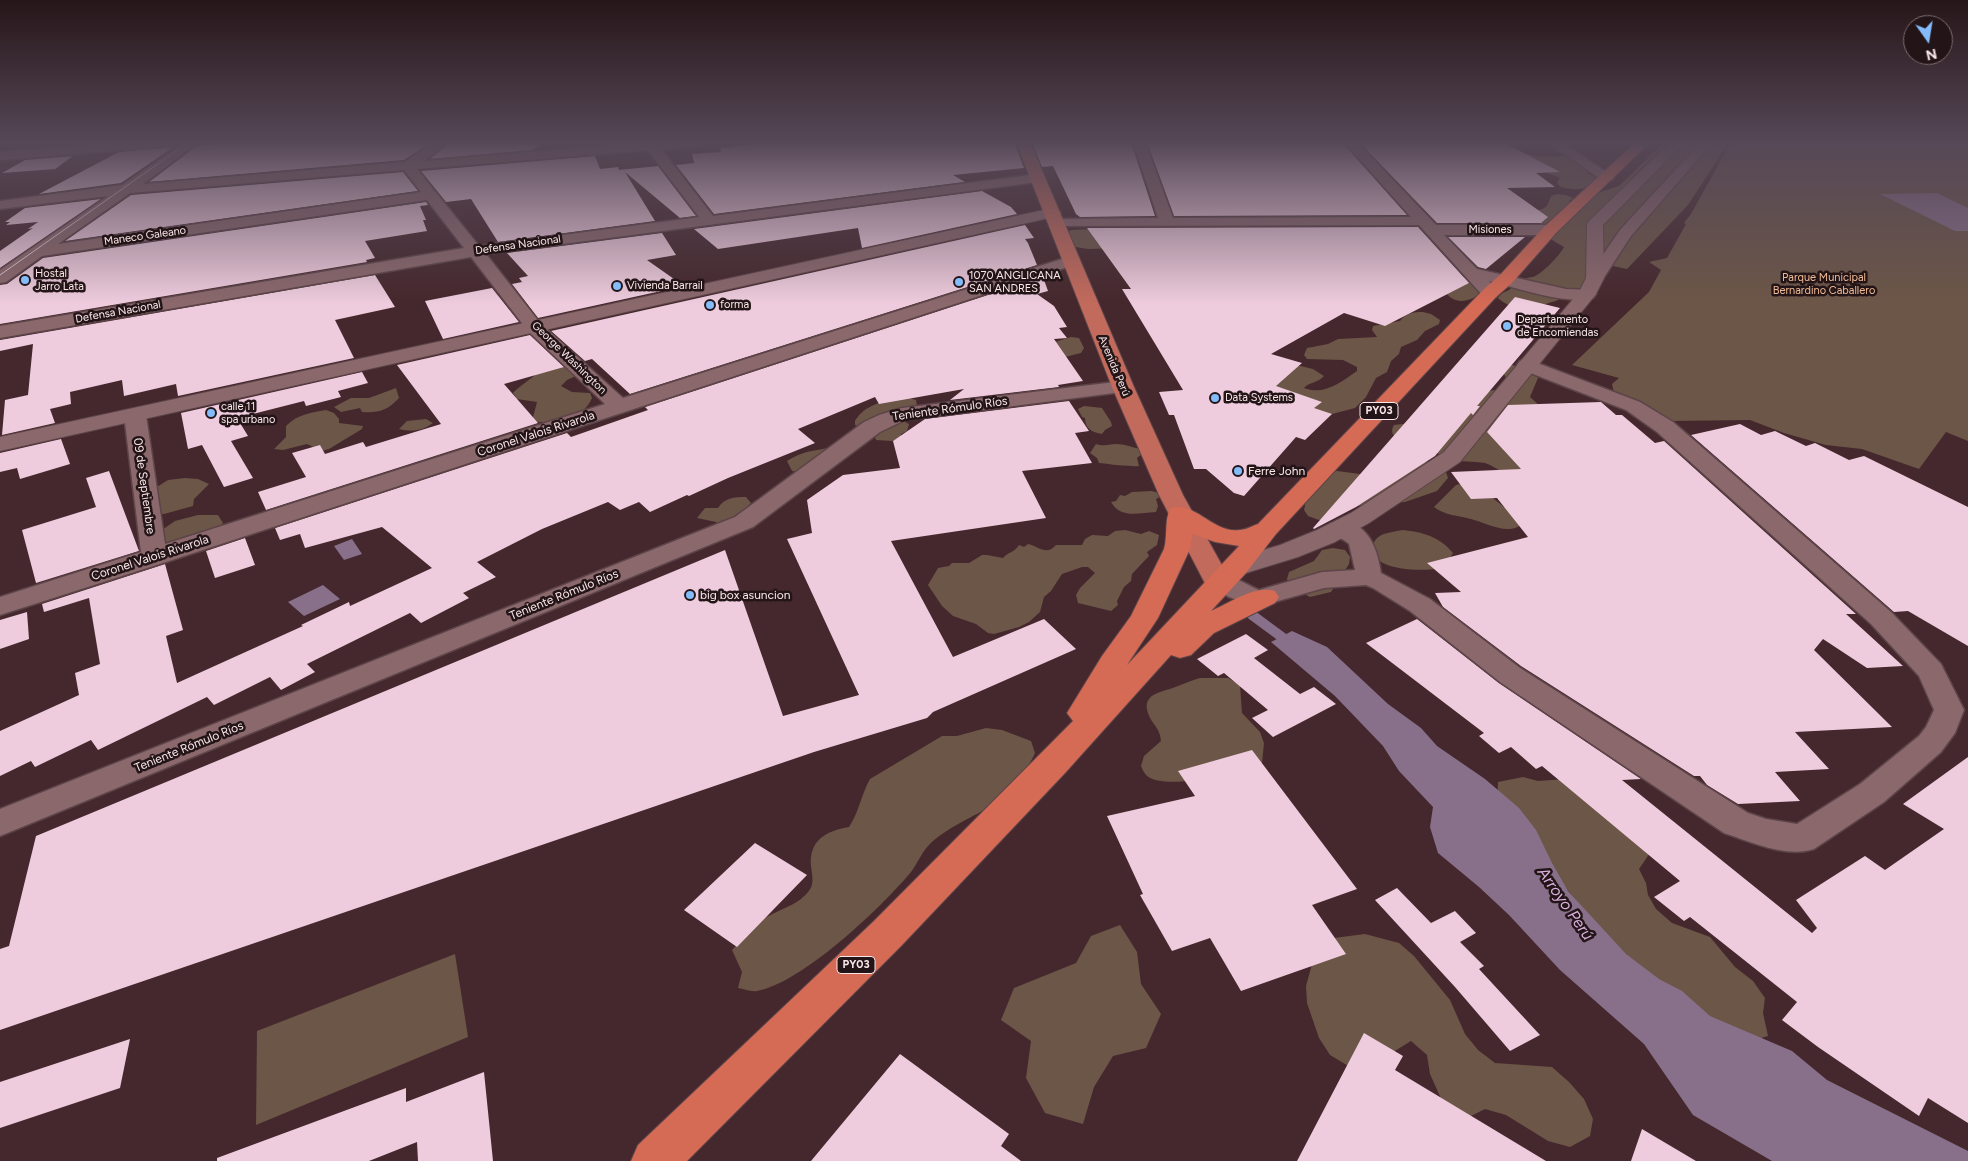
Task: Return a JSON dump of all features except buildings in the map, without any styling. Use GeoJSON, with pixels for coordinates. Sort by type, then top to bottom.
{"type":"FeatureCollection","features":[{"type":"Feature","properties":{"kind":"highway","name":"PY03"},"geometry":{"type":"LineString","coordinates":[[654,1161],[888,933],[1053,764],[1225,578],[1267,529],[1550,230],[1586,196]]}},
{"type":"Feature","properties":{"kind":"highway"},"geometry":{"type":"LineString","coordinates":[[1180,513],[1192,523],[1220,536],[1243,538],[1267,529]]}},
{"type":"Feature","properties":{"kind":"highway"},"geometry":{"type":"LineString","coordinates":[[1053,764],[1113,663],[1144,618],[1177,549],[1180,538],[1180,513]]}},
{"type":"Feature","properties":{"kind":"highway"},"geometry":{"type":"LineString","coordinates":[[1053,764],[1204,626],[1265,597]]}},
{"type":"Feature","properties":{"kind":"main road","name":"Avenida Perú"},"geometry":{"type":"LineString","coordinates":[[1046,196],[1123,387],[1180,513],[1225,578]]}},
{"type":"Feature","properties":{"kind":"street"},"geometry":{"type":"LineString","coordinates":[[0,205],[70,196]]}},
{"type":"Feature","properties":{"kind":"street"},"geometry":{"type":"LineString","coordinates":[[0,278],[117,196]]}},
{"type":"Feature","properties":{"kind":"street","name":"Maneco Galeano"},"geometry":{"type":"LineString","coordinates":[[36,252],[424,196]]}},
{"type":"Feature","properties":{"kind":"street","name":"George Washington"},"geometry":{"type":"LineString","coordinates":[[433,196],[534,326],[620,407]]}},
{"type":"Feature","properties":{"kind":"street"},"geometry":{"type":"LineString","coordinates":[[688,196],[709,220]]}},
{"type":"Feature","properties":{"kind":"street","name":"Defensa Nacional"},"geometry":{"type":"LineString","coordinates":[[0,332],[475,251],[896,196]]}},
{"type":"Feature","properties":{"kind":"street"},"geometry":{"type":"LineString","coordinates":[[1158,196],[1167,222]]}},
{"type":"Feature","properties":{"kind":"street"},"geometry":{"type":"LineString","coordinates":[[1400,196],[1466,268],[1498,286],[1532,288],[1566,294],[1591,286]]}},
{"type":"Feature","properties":{"kind":"street"},"geometry":{"type":"LineString","coordinates":[[1591,286],[1595,224],[1623,196]]}},
{"type":"Feature","properties":{"kind":"street"},"geometry":{"type":"LineString","coordinates":[[1225,578],[1339,529],[1360,518],[1452,457],[1591,286],[1625,233],[1658,196]]}},
{"type":"Feature","properties":{"kind":"street"},"geometry":{"type":"LineString","coordinates":[[0,444],[534,326],[1055,218]]}},
{"type":"Feature","properties":{"kind":"street","name":"Misiones"},"geometry":{"type":"LineString","coordinates":[[1055,218],[1167,222],[1426,225],[1550,230]]}},
{"type":"Feature","properties":{"kind":"street","name":"Coronel Valois Rivarola"},"geometry":{"type":"LineString","coordinates":[[0,606],[154,558],[1071,261]]}},
{"type":"Feature","properties":{"kind":"street"},"geometry":{"type":"LineString","coordinates":[[1225,578],[1254,598],[1265,597],[1308,583],[1368,577],[1382,582],[1420,605],[1510,675],[1736,823],[1766,834],[1802,839],[1872,793],[1930,744],[1939,733],[1949,710],[1931,671],[1881,618],[1678,439],[1641,410],[1526,365]]}},
{"type":"Feature","properties":{"kind":"street","name":"Teniente Rómulo Ríos"},"geometry":{"type":"LineString","coordinates":[[0,823],[744,522],[760,512],[872,427],[886,419],[902,414],[1123,387]]}},
{"type":"Feature","properties":{"kind":"street","name":"09 de Septiembre"},"geometry":{"type":"LineString","coordinates":[[135,415],[154,558]]}},
{"type":"Feature","properties":{"kind":"street"},"geometry":{"type":"LineString","coordinates":[[1339,529],[1350,531],[1358,536],[1364,546],[1368,577]]}},
{"type":"Feature","properties":{"kind":"green space"},"geometry":{"type":"Polygon","coordinates":[[[1551,196],[1568,196],[1574,199],[1569,202],[1587,196],[1694,196],[1688,205],[1627,269],[1589,261],[1597,288],[1560,297],[1558,300],[1535,307],[1519,308],[1505,303],[1498,298],[1503,293],[1512,287],[1517,280],[1533,277],[1541,272],[1555,259],[1564,247],[1535,230],[1544,218],[1538,210],[1548,204],[1551,196]]]}},
{"type":"Feature","properties":{"kind":"green space","name":"Parque Municipal Bernardino Caballero"},"geometry":{"type":"Polygon","coordinates":[[[1701,196],[1968,196],[1968,441],[1946,432],[1919,469],[1862,449],[1826,445],[1784,433],[1750,420],[1670,421],[1614,393],[1612,384],[1619,378],[1572,365],[1649,292],[1661,270],[1649,262],[1667,258],[1686,224],[1684,223],[1701,196]]]}},
{"type":"Feature","properties":{"kind":"green space"},"geometry":{"type":"Polygon","coordinates":[[[1092,229],[1122,248],[1088,249],[1058,244],[1054,241],[1054,239],[1071,230],[1092,229]]]}},
{"type":"Feature","properties":{"kind":"green space"},"geometry":{"type":"Polygon","coordinates":[[[1463,277],[1479,278],[1493,285],[1474,298],[1461,301],[1455,300],[1443,289],[1463,277]]]}},
{"type":"Feature","properties":{"kind":"green space"},"geometry":{"type":"Polygon","coordinates":[[[1423,312],[1431,314],[1440,320],[1439,324],[1425,331],[1417,340],[1401,347],[1399,354],[1391,361],[1387,372],[1376,378],[1366,397],[1355,408],[1319,415],[1268,386],[1296,365],[1313,369],[1324,376],[1304,388],[1318,390],[1332,387],[1357,371],[1357,367],[1343,360],[1307,359],[1304,355],[1307,348],[1328,344],[1338,339],[1377,337],[1372,330],[1373,326],[1400,321],[1410,314],[1423,312]]]}},
{"type":"Feature","properties":{"kind":"green space"},"geometry":{"type":"Polygon","coordinates":[[[1071,337],[1079,338],[1084,348],[1081,353],[1061,358],[1055,342],[1071,337]]]}},
{"type":"Feature","properties":{"kind":"green space"},"geometry":{"type":"Polygon","coordinates":[[[567,365],[578,375],[567,380],[561,386],[572,392],[590,393],[592,398],[587,406],[582,412],[566,420],[558,422],[532,421],[537,402],[517,399],[513,393],[542,370],[567,365]]]}},
{"type":"Feature","properties":{"kind":"green space"},"geometry":{"type":"Polygon","coordinates":[[[1512,365],[1530,370],[1538,378],[1530,397],[1540,406],[1529,475],[1507,473],[1485,463],[1450,460],[1433,450],[1399,440],[1394,436],[1392,431],[1394,425],[1412,423],[1477,393],[1501,389],[1508,382],[1502,370],[1504,367],[1512,365]]]}},
{"type":"Feature","properties":{"kind":"green space"},"geometry":{"type":"Polygon","coordinates":[[[396,388],[399,398],[382,410],[362,412],[360,408],[341,412],[334,407],[351,398],[369,398],[396,388]]]}},
{"type":"Feature","properties":{"kind":"green space"},"geometry":{"type":"Polygon","coordinates":[[[902,396],[916,400],[917,406],[899,419],[909,424],[907,431],[901,434],[901,438],[892,441],[876,440],[874,434],[855,425],[855,421],[869,407],[902,396]]]}},
{"type":"Feature","properties":{"kind":"green space"},"geometry":{"type":"Polygon","coordinates":[[[1084,406],[1102,408],[1112,426],[1102,434],[1090,429],[1078,409],[1084,406]]]}},
{"type":"Feature","properties":{"kind":"green space"},"geometry":{"type":"Polygon","coordinates":[[[326,410],[334,413],[339,419],[339,423],[363,426],[362,429],[329,449],[322,451],[307,444],[283,450],[274,449],[286,437],[286,426],[295,419],[326,410]]]}},
{"type":"Feature","properties":{"kind":"green space"},"geometry":{"type":"Polygon","coordinates":[[[426,419],[433,423],[425,428],[417,430],[399,429],[407,421],[426,419]]]}},
{"type":"Feature","properties":{"kind":"green space"},"geometry":{"type":"Polygon","coordinates":[[[1096,444],[1119,444],[1140,449],[1142,454],[1137,458],[1139,466],[1099,463],[1097,458],[1090,453],[1096,444]]]}},
{"type":"Feature","properties":{"kind":"green space"},"geometry":{"type":"Polygon","coordinates":[[[835,446],[797,472],[792,471],[787,461],[805,453],[835,446]]]}},
{"type":"Feature","properties":{"kind":"green space"},"geometry":{"type":"Polygon","coordinates":[[[1422,461],[1429,462],[1446,472],[1448,478],[1437,491],[1405,502],[1357,506],[1333,518],[1319,520],[1308,516],[1304,510],[1309,487],[1319,473],[1337,471],[1360,474],[1370,473],[1422,461]]]}},
{"type":"Feature","properties":{"kind":"green space"},"geometry":{"type":"Polygon","coordinates":[[[198,479],[209,484],[194,499],[193,506],[164,514],[142,512],[146,494],[168,480],[198,479]]]}},
{"type":"Feature","properties":{"kind":"green space"},"geometry":{"type":"Polygon","coordinates":[[[1465,483],[1484,491],[1504,507],[1526,518],[1521,525],[1508,529],[1447,514],[1434,507],[1456,485],[1465,483]]]}},
{"type":"Feature","properties":{"kind":"green space"},"geometry":{"type":"Polygon","coordinates":[[[1152,491],[1161,494],[1156,499],[1158,506],[1156,512],[1125,513],[1120,511],[1111,502],[1116,501],[1120,495],[1125,496],[1132,492],[1152,491]]]}},
{"type":"Feature","properties":{"kind":"green space"},"geometry":{"type":"Polygon","coordinates":[[[746,497],[751,503],[744,510],[745,513],[719,525],[716,522],[697,518],[705,508],[718,508],[723,502],[730,499],[746,497]]]}},
{"type":"Feature","properties":{"kind":"green space"},"geometry":{"type":"Polygon","coordinates":[[[198,515],[218,515],[223,523],[210,534],[194,540],[159,544],[159,532],[175,521],[198,515]]]}},
{"type":"Feature","properties":{"kind":"green space"},"geometry":{"type":"Polygon","coordinates":[[[1125,530],[1141,534],[1149,531],[1159,535],[1157,545],[1147,552],[1149,556],[1132,574],[1131,581],[1124,587],[1117,601],[1118,605],[1111,611],[1078,603],[1076,595],[1080,588],[1095,573],[1088,567],[1082,567],[1062,574],[1051,591],[1044,597],[1040,612],[1029,622],[994,634],[988,633],[976,624],[953,616],[942,606],[928,585],[938,568],[949,566],[952,563],[969,563],[982,555],[1003,558],[1019,545],[1024,547],[1028,544],[1043,550],[1049,550],[1056,545],[1082,545],[1085,539],[1092,535],[1108,536],[1115,531],[1125,530]]]}},
{"type":"Feature","properties":{"kind":"green space"},"geometry":{"type":"Polygon","coordinates":[[[1403,530],[1431,536],[1443,543],[1453,553],[1444,568],[1429,570],[1405,569],[1389,566],[1379,560],[1373,548],[1379,536],[1403,530]]]}},
{"type":"Feature","properties":{"kind":"green space"},"geometry":{"type":"Polygon","coordinates":[[[1333,548],[1345,550],[1350,557],[1349,564],[1331,592],[1310,597],[1290,586],[1287,579],[1289,572],[1314,561],[1322,550],[1333,548]]]}},
{"type":"Feature","properties":{"kind":"green space"},"geometry":{"type":"Polygon","coordinates":[[[1200,678],[1228,678],[1240,685],[1242,713],[1260,732],[1264,743],[1262,763],[1221,775],[1187,781],[1171,782],[1147,776],[1141,766],[1144,756],[1161,741],[1158,729],[1148,713],[1148,701],[1155,694],[1200,678]]]}},
{"type":"Feature","properties":{"kind":"green space"},"geometry":{"type":"Polygon","coordinates":[[[986,728],[1002,730],[1031,741],[1035,753],[1013,787],[995,803],[935,839],[928,846],[911,872],[881,905],[818,959],[775,985],[757,991],[738,988],[742,972],[732,950],[758,923],[798,901],[808,892],[812,883],[811,857],[816,843],[826,834],[849,827],[870,779],[942,736],[957,736],[986,728]]]}},
{"type":"Feature","properties":{"kind":"green space"},"geometry":{"type":"Polygon","coordinates":[[[1523,777],[1538,781],[1566,779],[1652,850],[1639,869],[1646,883],[1648,895],[1656,909],[1672,923],[1710,937],[1735,967],[1753,981],[1765,998],[1763,1013],[1768,1036],[1751,1041],[1657,993],[1497,809],[1498,782],[1523,777]]]}},
{"type":"Feature","properties":{"kind":"green space"},"geometry":{"type":"Polygon","coordinates":[[[1120,925],[1137,952],[1141,984],[1161,1014],[1146,1048],[1113,1056],[1094,1087],[1083,1124],[1045,1113],[1026,1078],[1031,1041],[1001,1020],[1014,988],[1076,963],[1091,936],[1120,925]]]}},
{"type":"Feature","properties":{"kind":"green space"},"geometry":{"type":"Polygon","coordinates":[[[1365,934],[1399,943],[1414,956],[1450,1000],[1465,1034],[1478,1050],[1495,1063],[1552,1067],[1569,1082],[1584,1099],[1593,1119],[1590,1136],[1570,1147],[1548,1141],[1506,1115],[1485,1109],[1469,1117],[1447,1112],[1430,1074],[1427,1055],[1411,1041],[1369,1067],[1350,1067],[1330,1055],[1319,1038],[1307,1003],[1306,986],[1314,957],[1334,938],[1365,934]]]}},
{"type":"Feature","properties":{"kind":"green space"},"geometry":{"type":"Polygon","coordinates":[[[455,954],[468,1037],[256,1125],[257,1031],[455,954]]]}},
{"type":"Feature","properties":{"kind":"water"},"geometry":{"type":"Polygon","coordinates":[[[1884,196],[1944,196],[1968,208],[1968,231],[1955,231],[1884,196]]]}},
{"type":"Feature","properties":{"kind":"water"},"geometry":{"type":"Polygon","coordinates":[[[352,539],[362,554],[344,560],[334,546],[352,539]]]}},
{"type":"Feature","properties":{"kind":"water"},"geometry":{"type":"Polygon","coordinates":[[[323,585],[340,599],[304,616],[288,602],[323,585]]]}},
{"type":"Feature","properties":{"kind":"water"},"geometry":{"type":"Polygon","coordinates":[[[1292,631],[1327,647],[1388,704],[1421,728],[1437,746],[1485,779],[1519,808],[1536,830],[1568,891],[1626,954],[1659,979],[1682,991],[1710,1016],[1792,1051],[1827,1080],[1968,1151],[1968,1161],[1772,1161],[1693,1115],[1644,1044],[1560,970],[1509,915],[1479,887],[1438,853],[1430,827],[1433,807],[1399,771],[1383,746],[1335,696],[1271,642],[1292,631]]]}},
{"type":"Feature","properties":{"kind":"waterway","name":"Arroyo Perú"},"geometry":{"type":"LineString","coordinates":[[1252,615],[1290,643]]}},
{"type":"Feature","properties":{"kind":"tram line"},"geometry":{"type":"LineString","coordinates":[[0,275],[112,196]]}},
{"type":"Feature","properties":{"kind":"place","name":"Hostal Jarro Lata"},"geometry":{"type":"Point","coordinates":[25,280]}},
{"type":"Feature","properties":{"kind":"place","name":"1070 ANGLICANA SAN ANDRES"},"geometry":{"type":"Point","coordinates":[959,282]}},
{"type":"Feature","properties":{"kind":"place","name":"Vivienda Barrail"},"geometry":{"type":"Point","coordinates":[617,286]}},
{"type":"Feature","properties":{"kind":"place","name":"forma"},"geometry":{"type":"Point","coordinates":[710,305]}},
{"type":"Feature","properties":{"kind":"place","name":"Departamento de Encomiendas"},"geometry":{"type":"Point","coordinates":[1507,326]}},
{"type":"Feature","properties":{"kind":"place","name":"Data Systems"},"geometry":{"type":"Point","coordinates":[1215,398]}},
{"type":"Feature","properties":{"kind":"place","name":"calle 11 spa urbano"},"geometry":{"type":"Point","coordinates":[211,413]}},
{"type":"Feature","properties":{"kind":"place","name":"Ferre John"},"geometry":{"type":"Point","coordinates":[1238,471]}},
{"type":"Feature","properties":{"kind":"place","name":"big box asuncion"},"geometry":{"type":"Point","coordinates":[690,595]}}]}
